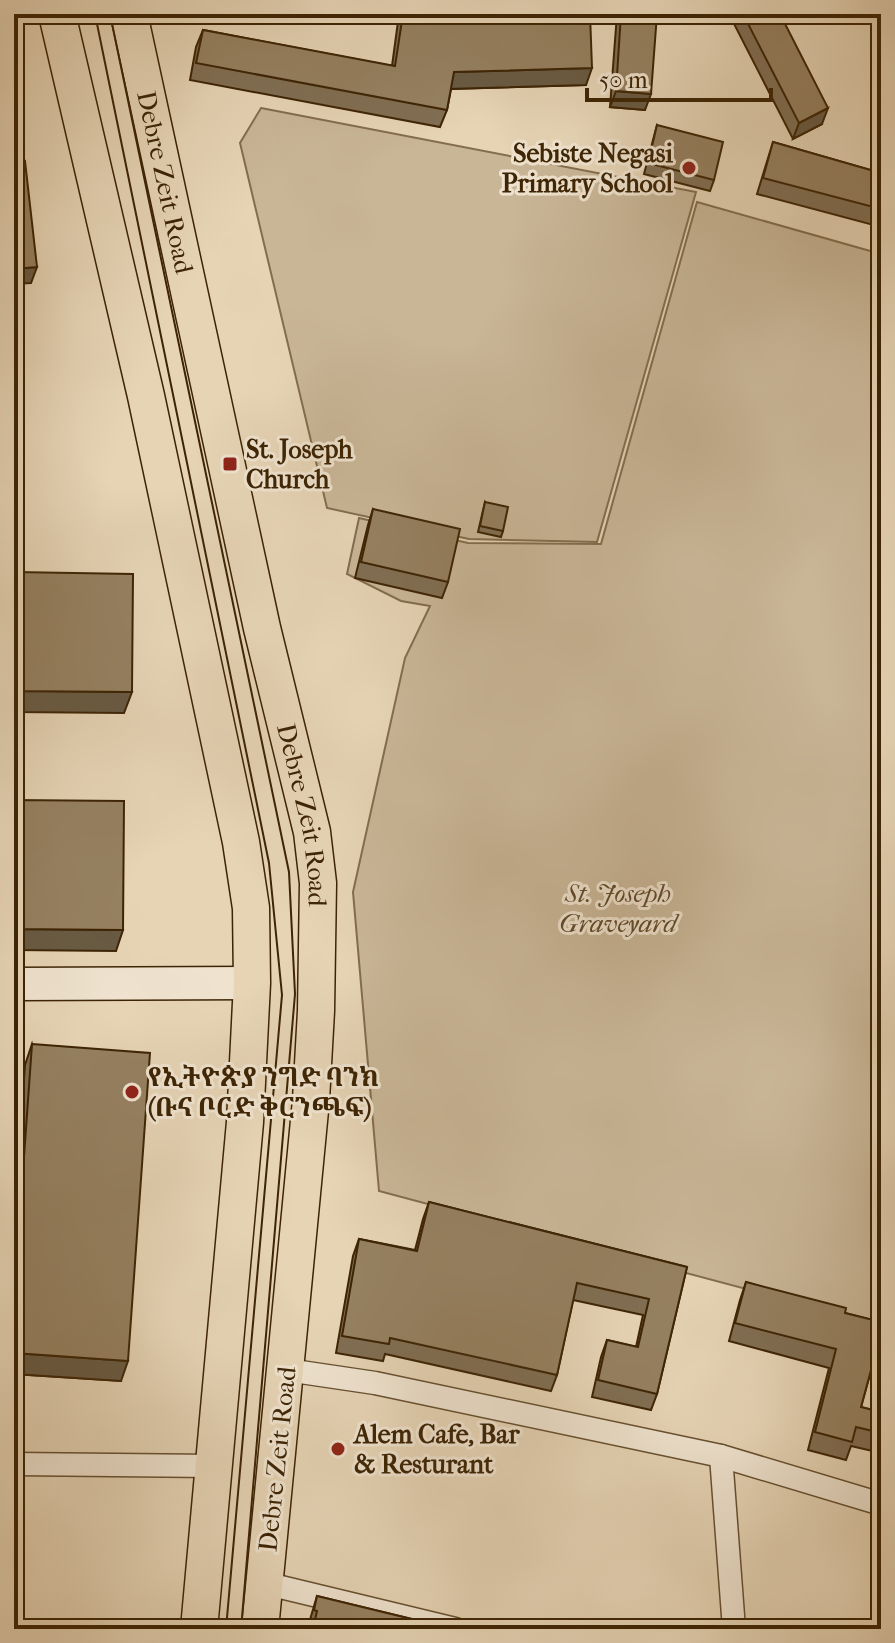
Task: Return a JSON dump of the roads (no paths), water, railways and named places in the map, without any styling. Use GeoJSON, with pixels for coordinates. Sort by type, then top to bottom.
{"type":"FeatureCollection","features":[{"type":"Feature","properties":{"kind":"main road"},"geometry":{"type":"LineString","coordinates":[[57,14],[149,411],[241,842],[251,908],[252,983],[245,1122],[199,1629]]}},
{"type":"Feature","properties":{"kind":"main road","name":"Debre Zeit Road"},"geometry":{"type":"LineString","coordinates":[[129,14],[138,67],[205,356],[262,628],[312,832],[318,883],[319,936],[311,1100],[260,1629]]}},
{"type":"Feature","properties":{"kind":"main road"},"geometry":{"type":"LineString","coordinates":[[14,984],[252,983]]}},
{"type":"Feature","properties":{"kind":"street"},"geometry":{"type":"LineString","coordinates":[[287,1370],[375,1383],[721,1456],[881,1504]]}},
{"type":"Feature","properties":{"kind":"street"},"geometry":{"type":"LineString","coordinates":[[721,1456],[734,1629]]}},
{"type":"Feature","properties":{"kind":"street"},"geometry":{"type":"LineString","coordinates":[[14,1464],[214,1466]]}},
{"type":"Feature","properties":{"kind":"street"},"geometry":{"type":"LineString","coordinates":[[264,1583],[455,1629]]}},
{"type":"Feature","properties":{"kind":"tram line"},"geometry":{"type":"LineString","coordinates":[[95,14],[269,863],[282,995],[226,1629]]}},
{"type":"Feature","properties":{"kind":"tram line"},"geometry":{"type":"LineString","coordinates":[[110,14],[289,872],[295,994],[241,1629]]}},
{"type":"Feature","properties":{"kind":"place","name":"Sebiste Negasi Primary School"},"geometry":{"type":"Point","coordinates":[689,168]}},
{"type":"Feature","properties":{"kind":"place","name":"St. Joseph Church"},"geometry":{"type":"Point","coordinates":[230,464]}},
{"type":"Feature","properties":{"kind":"place","name":"የኢትዮጵያ ንግድ ባንክ (ቡና ቦርድ ቅርንጫፍ)"},"geometry":{"type":"Point","coordinates":[132,1092]}},
{"type":"Feature","properties":{"kind":"place","name":"Alem Cafe, Bar & Resturant"},"geometry":{"type":"Point","coordinates":[338,1449]}},
{"type":"Feature","properties":{"kind":"park label","name":"St. Joseph Graveyard"},"geometry":{"type":"Point","coordinates":[618,908]}}]}
